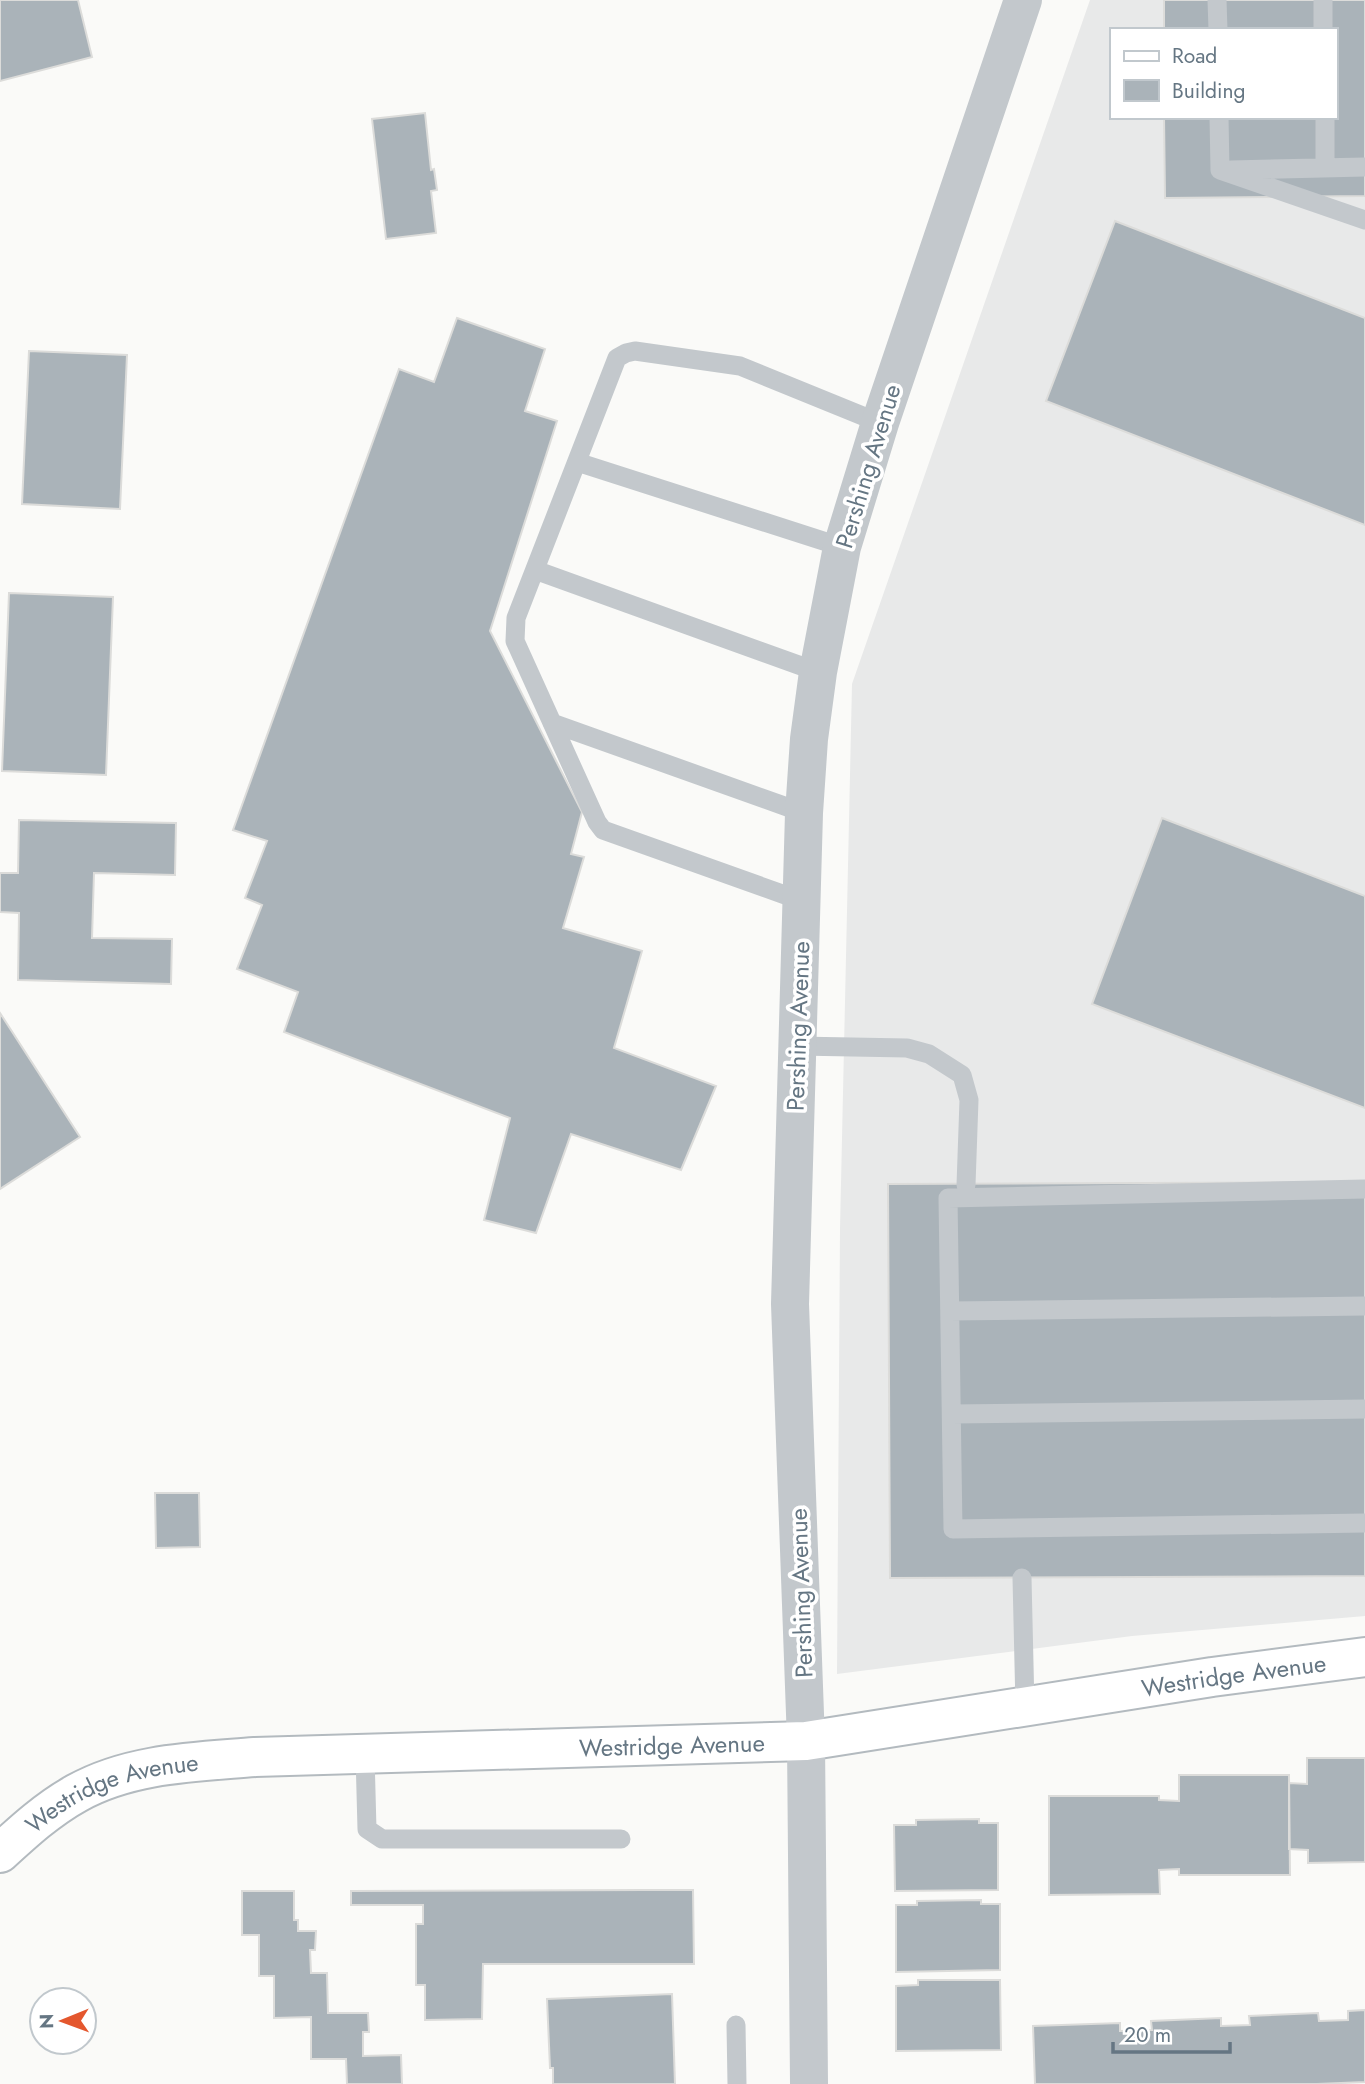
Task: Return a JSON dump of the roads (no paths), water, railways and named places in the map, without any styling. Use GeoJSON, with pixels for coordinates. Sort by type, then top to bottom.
{"type":"FeatureCollection","features":[{"type":"Feature","properties":{"kind":"street","name":"Pershing Avenue"},"geometry":{"type":"LineString","coordinates":[[808,2084],[806,1741],[790,1304],[804,813],[809,739],[818,672],[842,547],[880,423],[1023,0]]}},
{"type":"Feature","properties":{"kind":"street","name":"Westridge Avenue"},"geometry":{"type":"LineString","coordinates":[[0,1853],[32,1824],[77,1793],[115,1777],[168,1765],[256,1758],[806,1741],[1212,1677],[1365,1657]]}},
{"type":"Feature","properties":{"kind":"lane"},"geometry":{"type":"LineString","coordinates":[[1217,0],[1218,28]]}},
{"type":"Feature","properties":{"kind":"lane"},"geometry":{"type":"LineString","coordinates":[[1323,0],[1323,28]]}},
{"type":"Feature","properties":{"kind":"lane"},"geometry":{"type":"LineString","coordinates":[[1219,119],[1220,170]]}},
{"type":"Feature","properties":{"kind":"lane"},"geometry":{"type":"LineString","coordinates":[[1325,119],[1325,168]]}},
{"type":"Feature","properties":{"kind":"lane"},"geometry":{"type":"LineString","coordinates":[[1220,170],[1365,167]]}},
{"type":"Feature","properties":{"kind":"lane"},"geometry":{"type":"LineString","coordinates":[[1220,170],[1365,220]]}},
{"type":"Feature","properties":{"kind":"lane"},"geometry":{"type":"LineString","coordinates":[[802,901],[603,830],[515,641],[516,618],[617,358],[626,352],[740,366],[880,423]]}},
{"type":"Feature","properties":{"kind":"lane"},"geometry":{"type":"LineString","coordinates":[[577,462],[842,547]]}},
{"type":"Feature","properties":{"kind":"lane"},"geometry":{"type":"LineString","coordinates":[[535,570],[818,672]]}},
{"type":"Feature","properties":{"kind":"lane"},"geometry":{"type":"LineString","coordinates":[[552,723],[804,813]]}},
{"type":"Feature","properties":{"kind":"lane"},"geometry":{"type":"LineString","coordinates":[[797,1046],[907,1048],[929,1054],[962,1075],[969,1100],[966,1185]]}},
{"type":"Feature","properties":{"kind":"lane"},"geometry":{"type":"LineString","coordinates":[[1365,1189],[948,1198],[953,1529],[1365,1523]]}},
{"type":"Feature","properties":{"kind":"lane"},"geometry":{"type":"LineString","coordinates":[[950,1311],[1365,1306]]}},
{"type":"Feature","properties":{"kind":"lane"},"geometry":{"type":"LineString","coordinates":[[952,1414],[1365,1409]]}},
{"type":"Feature","properties":{"kind":"lane"},"geometry":{"type":"LineString","coordinates":[[1022,1578],[1025,1707]]}},
{"type":"Feature","properties":{"kind":"lane"},"geometry":{"type":"LineString","coordinates":[[365,1755],[367,1829],[382,1839],[621,1839]]}},
{"type":"Feature","properties":{"kind":"lane"},"geometry":{"type":"LineString","coordinates":[[736,2025],[737,2084]]}}]}
